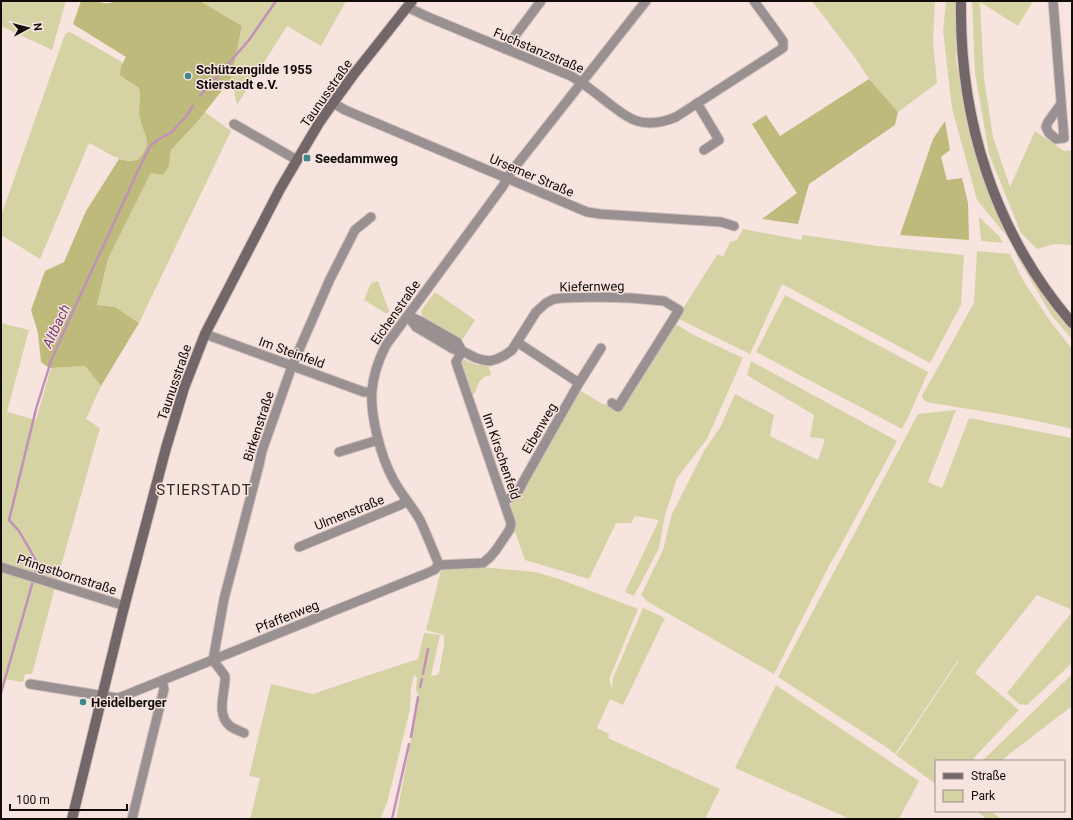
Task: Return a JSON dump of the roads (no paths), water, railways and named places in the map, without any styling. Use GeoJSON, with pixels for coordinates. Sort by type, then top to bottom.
{"type":"FeatureCollection","features":[{"type":"Feature","properties":{"kind":"street"},"geometry":{"type":"LineString","coordinates":[[505,49],[541,1]]}},
{"type":"Feature","properties":{"kind":"street","name":"Eichenstraße"},"geometry":{"type":"LineString","coordinates":[[439,565],[419,519],[393,480],[386,465],[378,440],[372,412],[372,392],[374,378],[381,355],[386,345],[503,186],[507,178],[646,1]]}},
{"type":"Feature","properties":{"kind":"street","name":"Fuchstanzstraße"},"geometry":{"type":"LineString","coordinates":[[409,4],[435,20],[571,76],[582,82],[627,117],[646,123],[656,123],[667,121],[676,117],[783,48],[783,40],[754,1]]}},
{"type":"Feature","properties":{"kind":"street"},"geometry":{"type":"LineString","coordinates":[[961,1],[963,64],[967,92],[973,128],[992,189],[1022,252],[1045,288],[1072,323]]}},
{"type":"Feature","properties":{"kind":"street"},"geometry":{"type":"LineString","coordinates":[[1053,1],[1061,104]]}},
{"type":"Feature","properties":{"kind":"street","name":"Taunusstraße"},"geometry":{"type":"LineString","coordinates":[[72,819],[150,509],[180,402],[205,334],[255,235],[297,160],[333,103],[409,4]]}},
{"type":"Feature","properties":{"kind":"street","name":"Ursemer Straße"},"geometry":{"type":"LineString","coordinates":[[333,103],[345,110],[580,209],[594,213],[721,222],[734,226]]}},
{"type":"Feature","properties":{"kind":"street"},"geometry":{"type":"LineString","coordinates":[[697,103],[719,140],[704,150]]}},
{"type":"Feature","properties":{"kind":"street"},"geometry":{"type":"LineString","coordinates":[[234,124],[297,160]]}},
{"type":"Feature","properties":{"kind":"street","name":"Birkenstraße"},"geometry":{"type":"LineString","coordinates":[[213,660],[224,599],[262,451],[292,366],[330,279],[355,230],[371,217]]}},
{"type":"Feature","properties":{"kind":"street","name":"Kiefernweg"},"geometry":{"type":"LineString","coordinates":[[408,316],[420,320],[457,342],[462,351],[476,358],[490,361],[497,359],[512,350],[536,312],[546,303],[554,299],[586,297],[631,298],[664,301],[679,310],[618,407],[612,404]]}},
{"type":"Feature","properties":{"kind":"street","name":"Im Steinfeld"},"geometry":{"type":"LineString","coordinates":[[205,334],[364,392],[372,392]]}},
{"type":"Feature","properties":{"kind":"street"},"geometry":{"type":"LineString","coordinates":[[517,342],[579,383]]}},
{"type":"Feature","properties":{"kind":"street","name":"Eibenweg"},"geometry":{"type":"LineString","coordinates":[[504,501],[517,494],[579,383],[601,348]]}},
{"type":"Feature","properties":{"kind":"street","name":"Im Kirschenfeld"},"geometry":{"type":"LineString","coordinates":[[462,351],[456,362],[511,523],[510,529],[490,557],[483,563]]}},
{"type":"Feature","properties":{"kind":"street"},"geometry":{"type":"LineString","coordinates":[[339,452],[378,440]]}},
{"type":"Feature","properties":{"kind":"street","name":"Ulmenstraße"},"geometry":{"type":"LineString","coordinates":[[299,547],[408,501]]}},
{"type":"Feature","properties":{"kind":"street","name":"Pfaffenweg"},"geometry":{"type":"LineString","coordinates":[[30,684],[117,698],[121,697],[434,570],[439,565],[483,563]]}},
{"type":"Feature","properties":{"kind":"street","name":"Pfingstbornstraße"},"geometry":{"type":"LineString","coordinates":[[1,567],[125,606]]}},
{"type":"Feature","properties":{"kind":"street"},"geometry":{"type":"LineString","coordinates":[[213,660],[225,676],[222,710],[223,717],[230,726],[244,733]]}},
{"type":"Feature","properties":{"kind":"street"},"geometry":{"type":"LineString","coordinates":[[132,819],[164,689],[162,681]]}},
{"type":"Feature","properties":{"kind":"waterway","name":"Altbach"},"geometry":{"type":"LineString","coordinates":[[200,96],[249,40],[276,1]]}},
{"type":"Feature","properties":{"kind":"waterway","name":"Altbach"},"geometry":{"type":"LineString","coordinates":[[35,573],[38,564],[19,531],[9,520],[36,409],[51,361],[151,145],[172,132],[193,106]]}},
{"type":"Feature","properties":{"kind":"waterway","name":"Altbach"},"geometry":{"type":"LineString","coordinates":[[1,693],[33,581]]}},
{"type":"Feature","properties":{"kind":"waterway"},"geometry":{"type":"LineString","coordinates":[[423,674],[428,649]]}},
{"type":"Feature","properties":{"kind":"waterway"},"geometry":{"type":"LineString","coordinates":[[420,687],[422,679]]}},
{"type":"Feature","properties":{"kind":"waterway"},"geometry":{"type":"LineString","coordinates":[[411,737],[418,697]]}},
{"type":"Feature","properties":{"kind":"waterway"},"geometry":{"type":"LineString","coordinates":[[392,819],[409,744]]}},
{"type":"Feature","properties":{"kind":"place","name":"Schützengilde 1955 Stierstadt e.V."},"geometry":{"type":"Point","coordinates":[188,76]}},
{"type":"Feature","properties":{"kind":"place","name":"Seedammweg"},"geometry":{"type":"Point","coordinates":[307,158]}},
{"type":"Feature","properties":{"kind":"place","name":"Heidelberger"},"geometry":{"type":"Point","coordinates":[83,702]}},
{"type":"Feature","properties":{"kind":"district","name":"STIERSTADT"},"geometry":{"type":"Point","coordinates":[204,490]}}]}
